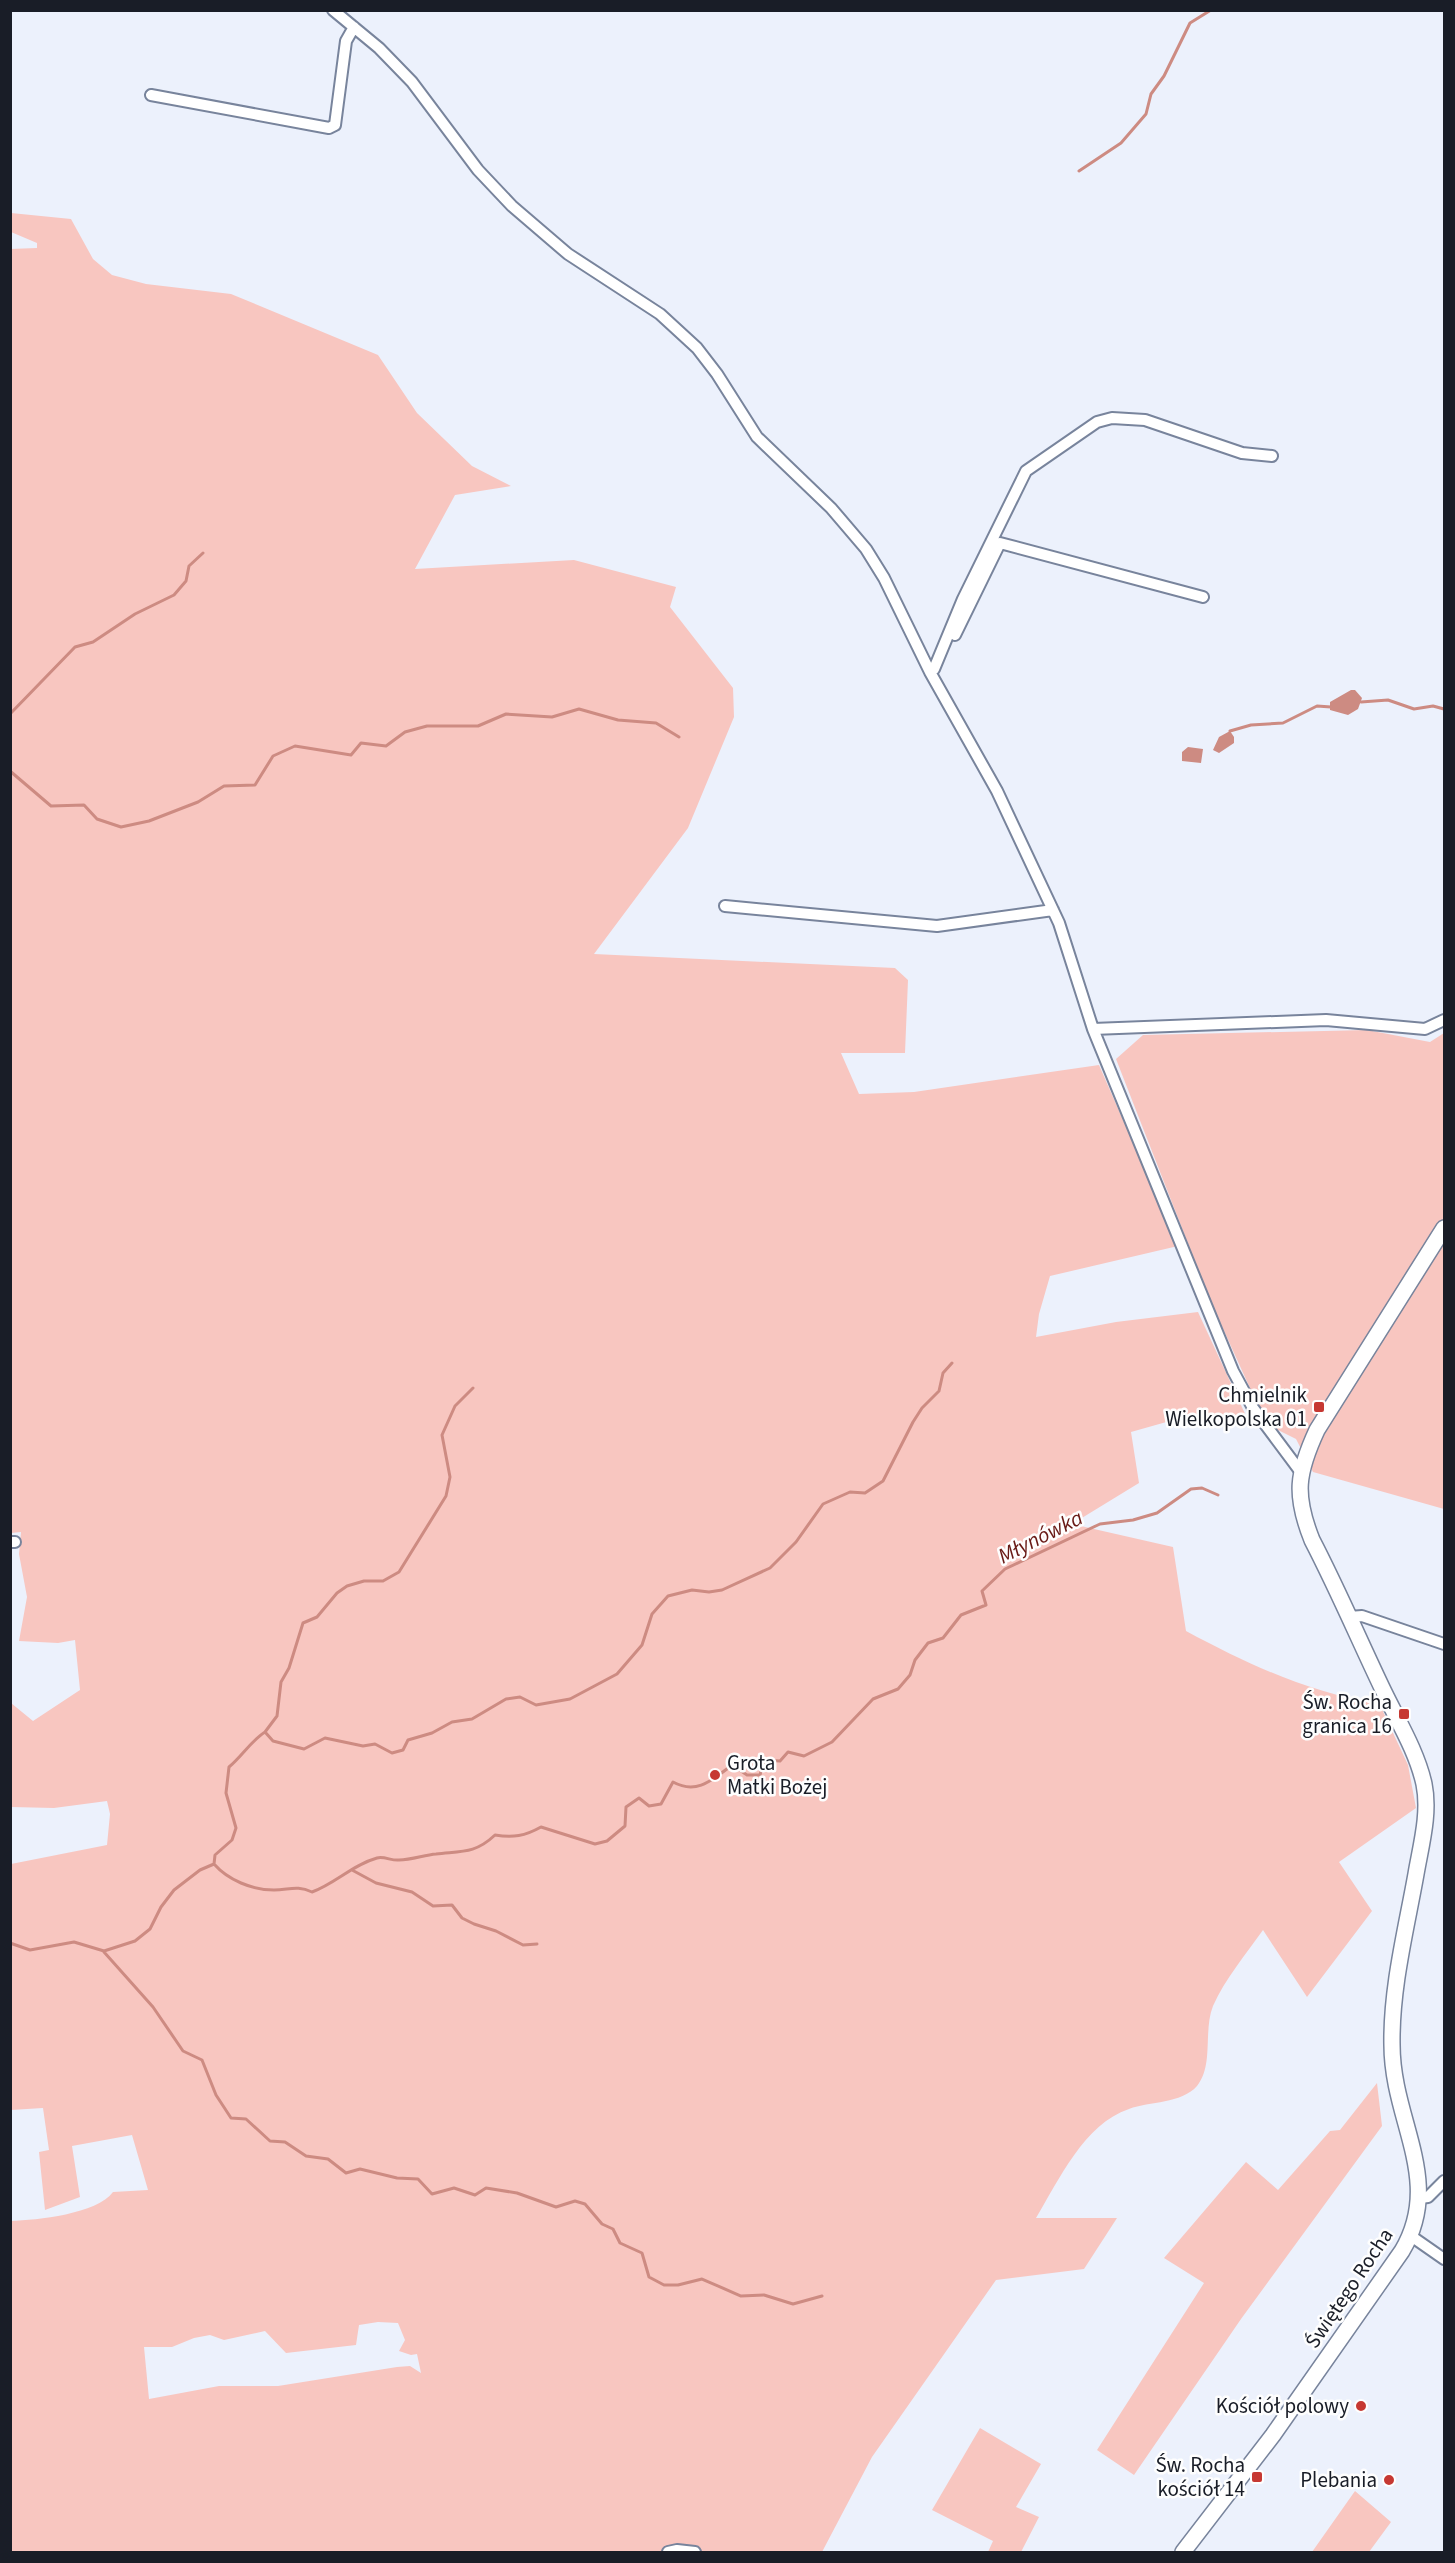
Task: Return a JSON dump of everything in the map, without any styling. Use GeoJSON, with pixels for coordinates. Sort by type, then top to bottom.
{"type":"FeatureCollection","features":[{"type":"Feature","properties":{"kind":"street"},"geometry":{"type":"LineString","coordinates":[[333,10],[412,82],[478,170],[512,206],[568,254],[660,314],[697,348],[717,374],[757,437],[831,508],[867,549],[997,790],[1053,910],[1093,1029],[1233,1371],[1253,1408],[1300,1471]]}},
{"type":"Feature","properties":{"kind":"street"},"geometry":{"type":"LineString","coordinates":[[152,94],[329,129],[335,125],[346,41],[354,27]]}},
{"type":"Feature","properties":{"kind":"street"},"geometry":{"type":"LineString","coordinates":[[932,670],[963,599],[1026,471],[1097,422],[1112,418],[1145,420],[1242,453],[1272,456]]}},
{"type":"Feature","properties":{"kind":"street"},"geometry":{"type":"LineString","coordinates":[[932,670],[939,666],[1000,543],[1203,597]]}},
{"type":"Feature","properties":{"kind":"street"},"geometry":{"type":"LineString","coordinates":[[725,906],[937,926],[1053,910]]}},
{"type":"Feature","properties":{"kind":"street"},"geometry":{"type":"LineString","coordinates":[[1093,1029],[1326,1020],[1425,1029],[1444,1020]]}},
{"type":"Feature","properties":{"kind":"street"},"geometry":{"type":"LineString","coordinates":[[1300,1471],[1317,1430],[1444,1228]]}},
{"type":"Feature","properties":{"kind":"street","name":"Świętego Rocha"},"geometry":{"type":"LineString","coordinates":[[1183,2553],[1273,2435],[1411,2236],[1420,2198],[1418,2175],[1397,2096],[1392,2043],[1394,2004],[1424,1829],[1425,1794],[1418,1764],[1305,1522],[1298,1488],[1300,1471]]}},
{"type":"Feature","properties":{"kind":"street"},"geometry":{"type":"LineString","coordinates":[[1349,1617],[1362,1616],[1444,1644]]}},
{"type":"Feature","properties":{"kind":"street"},"geometry":{"type":"LineString","coordinates":[[1420,2198],[1428,2197],[1444,2181]]}},
{"type":"Feature","properties":{"kind":"street"},"geometry":{"type":"LineString","coordinates":[[1411,2236],[1444,2259]]}},
{"type":"Feature","properties":{"kind":"street"},"geometry":{"type":"LineString","coordinates":[[668,2553],[676,2550],[695,2553]]}},
{"type":"Feature","properties":{"kind":"shaded area"},"geometry":{"type":"Polygon","coordinates":[[[11,213],[71,219],[93,259],[112,275],[146,284],[231,294],[378,355],[417,413],[472,466],[511,486],[455,495],[415,569],[574,560],[676,587],[670,607],[733,688],[734,717],[688,828],[594,954],[895,968],[908,980],[905,1053],[841,1053],[859,1094],[914,1092],[1099,1065],[1178,1246],[1050,1276],[1039,1314],[1036,1337],[1116,1322],[1198,1312],[1247,1418],[1177,1419],[1131,1432],[1139,1483],[1072,1524],[1173,1547],[1186,1631],[1280,1676],[1328,1692],[1380,1705],[1408,1765],[1416,1808],[1339,1862],[1372,1911],[1307,1997],[1263,1930],[1230,1976],[1213,2006],[1205,2068],[1197,2086],[1183,2096],[1129,2109],[1113,2116],[1099,2127],[1074,2155],[1036,2218],[1117,2218],[1084,2269],[996,2280],[872,2457],[822,2552],[11,2552],[11,2221],[81,2211],[105,2200],[113,2192],[148,2190],[132,2135],[72,2146],[80,2197],[45,2210],[39,2152],[49,2150],[43,2108],[11,2110],[11,1864],[107,1845],[110,1814],[107,1801],[54,1808],[11,1807],[11,1703],[33,1721],[80,1690],[75,1640],[58,1643],[19,1641],[27,1597],[19,1554],[21,1532],[11,1533],[10,249],[37,248],[37,243],[11,232],[11,213]],[[378,2322],[359,2325],[356,2345],[286,2353],[265,2331],[224,2340],[210,2335],[194,2338],[172,2347],[144,2347],[149,2399],[219,2386],[278,2386],[397,2367],[410,2366],[421,2373],[417,2354],[411,2355],[399,2351],[405,2340],[398,2323],[378,2322]]]}},
{"type":"Feature","properties":{"kind":"shaded area"},"geometry":{"type":"Polygon","coordinates":[[[1355,690],[1362,698],[1358,709],[1348,715],[1330,710],[1330,702],[1355,690]]]}},
{"type":"Feature","properties":{"kind":"shaded area"},"geometry":{"type":"Polygon","coordinates":[[[1230,731],[1234,737],[1234,743],[1219,753],[1213,750],[1219,737],[1230,731]]]}},
{"type":"Feature","properties":{"kind":"shaded area"},"geometry":{"type":"Polygon","coordinates":[[[1188,747],[1203,749],[1201,763],[1182,761],[1182,752],[1188,747]]]}},
{"type":"Feature","properties":{"kind":"shaded area"},"geometry":{"type":"Polygon","coordinates":[[[1367,1030],[1430,1042],[1444,1033],[1444,1509],[1313,1472],[1296,1439],[1274,1428],[1254,1397],[1210,1300],[1116,1059],[1143,1035],[1367,1030]]]}},
{"type":"Feature","properties":{"kind":"shaded area"},"geometry":{"type":"Polygon","coordinates":[[[1377,2083],[1382,2126],[1241,2319],[1134,2475],[1097,2450],[1204,2283],[1164,2258],[1246,2162],[1278,2190],[1330,2131],[1340,2130],[1377,2083]]]}},
{"type":"Feature","properties":{"kind":"shaded area"},"geometry":{"type":"Polygon","coordinates":[[[980,2428],[1041,2464],[1016,2507],[1039,2517],[1021,2552],[988,2552],[993,2541],[932,2510],[980,2428]]]}},
{"type":"Feature","properties":{"kind":"shaded area"},"geometry":{"type":"Polygon","coordinates":[[[1355,2491],[1391,2522],[1369,2552],[1312,2552],[1355,2491]]]}},
{"type":"Feature","properties":{"kind":"waterway"},"geometry":{"type":"LineString","coordinates":[[1079,171],[1121,143],[1146,114],[1151,94],[1164,76],[1190,23],[1211,10]]}},
{"type":"Feature","properties":{"kind":"waterway"},"geometry":{"type":"LineString","coordinates":[[10,714],[75,647],[93,642],[135,614],[174,595],[186,581],[189,566],[203,553]]}},
{"type":"Feature","properties":{"kind":"waterway"},"geometry":{"type":"LineString","coordinates":[[1361,702],[1388,700],[1414,709],[1433,706],[1444,709]]}},
{"type":"Feature","properties":{"kind":"waterway"},"geometry":{"type":"LineString","coordinates":[[1230,731],[1251,725],[1283,723],[1317,706],[1331,707]]}},
{"type":"Feature","properties":{"kind":"waterway"},"geometry":{"type":"LineString","coordinates":[[10,771],[51,806],[84,805],[97,819],[121,827],[149,821],[198,802],[224,786],[255,785],[273,756],[295,746],[351,755],[361,743],[386,746],[405,732],[427,726],[478,726],[506,714],[552,717],[579,709],[618,720],[656,723],[679,737]]}},
{"type":"Feature","properties":{"kind":"waterway"},"geometry":{"type":"LineString","coordinates":[[214,1864],[215,1855],[232,1840],[236,1828],[226,1793],[229,1767],[265,1732],[273,1741],[304,1749],[325,1738],[363,1746],[375,1744],[392,1753],[403,1750],[408,1740],[432,1733],[452,1722],[472,1719],[506,1699],[520,1697],[536,1705],[570,1699],[617,1674],[642,1645],[652,1614],[668,1596],[692,1590],[709,1592],[722,1590],[770,1568],[796,1542],[823,1504],[850,1492],[865,1493],[883,1481],[913,1422],[922,1408],[939,1391],[943,1373],[952,1363]]}},
{"type":"Feature","properties":{"kind":"waterway"},"geometry":{"type":"LineString","coordinates":[[265,1732],[277,1716],[281,1682],[289,1668],[303,1623],[317,1617],[337,1593],[347,1586],[364,1581],[383,1581],[399,1572],[446,1496],[450,1477],[442,1435],[455,1406],[473,1388]]}},
{"type":"Feature","properties":{"kind":"waterway","name":"Młynówka"},"geometry":{"type":"LineString","coordinates":[[10,1943],[30,1950],[74,1942],[104,1951],[135,1941],[150,1929],[161,1907],[174,1890],[200,1870],[214,1864],[226,1875],[249,1886],[266,1890],[297,1888],[312,1892],[377,1858],[404,1860],[474,1849],[495,1835],[519,1835],[541,1827],[595,1844],[607,1841],[625,1826],[626,1807],[639,1798],[649,1806],[661,1804],[673,1782],[690,1787],[704,1784],[732,1765],[747,1775],[760,1775],[764,1760],[780,1761],[788,1752],[804,1756],[832,1742],[873,1699],[898,1689],[910,1675],[915,1660],[928,1643],[943,1638],[961,1615],[986,1605],[982,1591],[1005,1569],[1100,1524],[1133,1520],[1157,1513],[1191,1489],[1202,1488],[1218,1495]]}},
{"type":"Feature","properties":{"kind":"waterway"},"geometry":{"type":"LineString","coordinates":[[352,1870],[376,1883],[412,1892],[433,1906],[452,1905],[462,1918],[496,1931],[523,1945],[537,1944]]}},
{"type":"Feature","properties":{"kind":"waterway"},"geometry":{"type":"LineString","coordinates":[[104,1952],[153,2007],[183,2051],[202,2060],[216,2095],[231,2118],[246,2119],[270,2141],[285,2142],[306,2156],[328,2159],[346,2173],[360,2169],[397,2178],[418,2179],[432,2194],[454,2188],[475,2195],[486,2188],[517,2193],[556,2207],[575,2201],[585,2204],[602,2224],[613,2229],[620,2243],[642,2253],[649,2277],[664,2285],[678,2285],[702,2279],[741,2296],[764,2295],[793,2304],[822,2296]]}},
{"type":"Feature","properties":{"kind":"place","name":"Chmielnik Wielkopolska 01"},"geometry":{"type":"Point","coordinates":[1319,1407]}},
{"type":"Feature","properties":{"kind":"place","name":"Św. Rocha granica 16"},"geometry":{"type":"Point","coordinates":[1404,1714]}},
{"type":"Feature","properties":{"kind":"place","name":"Grota Matki Bożej"},"geometry":{"type":"Point","coordinates":[715,1775]}},
{"type":"Feature","properties":{"kind":"place","name":"Kościół polowy"},"geometry":{"type":"Point","coordinates":[1361,2406]}},
{"type":"Feature","properties":{"kind":"place","name":"Św. Rocha kościół 14"},"geometry":{"type":"Point","coordinates":[1257,2477]}},
{"type":"Feature","properties":{"kind":"place","name":"Plebania"},"geometry":{"type":"Point","coordinates":[1389,2480]}}]}
